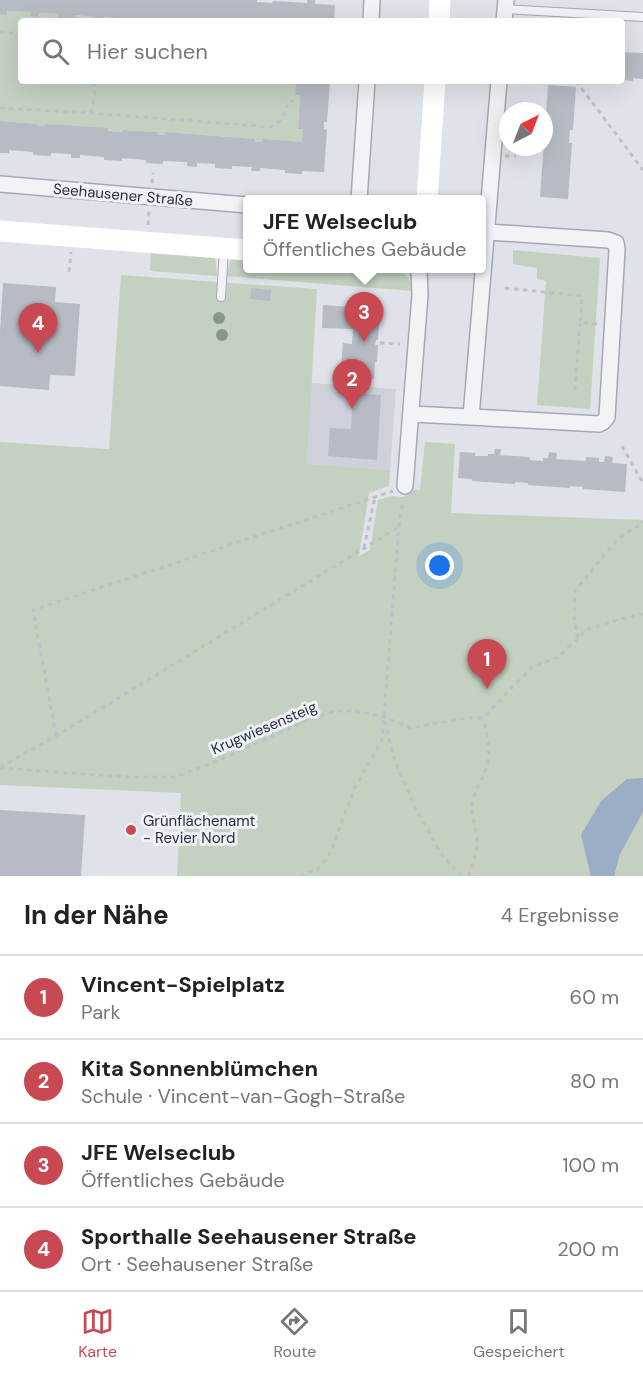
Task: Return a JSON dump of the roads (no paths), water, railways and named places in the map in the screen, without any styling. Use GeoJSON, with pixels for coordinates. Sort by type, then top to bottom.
{"type":"FeatureCollection","features":[{"type":"Feature","properties":{"kind":"street"},"geometry":{"type":"LineString","coordinates":[[371,18],[372,0]]}},
{"type":"Feature","properties":{"kind":"street"},"geometry":{"type":"LineString","coordinates":[[439,18],[440,0]]}},
{"type":"Feature","properties":{"kind":"street"},"geometry":{"type":"LineString","coordinates":[[359,195],[367,84]]}},
{"type":"Feature","properties":{"kind":"street"},"geometry":{"type":"LineString","coordinates":[[427,195],[435,84]]}},
{"type":"Feature","properties":{"kind":"street"},"geometry":{"type":"LineString","coordinates":[[486,254],[499,84]]}},
{"type":"Feature","properties":{"kind":"street","name":"Seehausener Straße"},"geometry":{"type":"LineString","coordinates":[[0,184],[243,205]]}},
{"type":"Feature","properties":{"kind":"street"},"geometry":{"type":"LineString","coordinates":[[0,231],[243,250]]}},
{"type":"Feature","properties":{"kind":"street"},"geometry":{"type":"LineString","coordinates":[[412,414],[599,424],[606,417],[617,250],[615,243],[608,240],[488,232]]}},
{"type":"Feature","properties":{"kind":"street"},"geometry":{"type":"LineString","coordinates":[[405,486],[420,295],[419,273]]}},
{"type":"Feature","properties":{"kind":"street"},"geometry":{"type":"LineString","coordinates":[[471,417],[484,273]]}},
{"type":"Feature","properties":{"kind":"lane"},"geometry":{"type":"LineString","coordinates":[[505,10],[643,17]]}},
{"type":"Feature","properties":{"kind":"lane"},"geometry":{"type":"LineString","coordinates":[[221,297],[224,248]]}},
{"type":"Feature","properties":{"kind":"water"},"geometry":{"type":"Polygon","coordinates":[[[643,778],[643,812],[620,854],[614,876],[591,876],[581,835],[601,801],[627,779],[643,778]]]}},
{"type":"Feature","properties":{"kind":"place","name":"JFE Welseclub"},"geometry":{"type":"Point","coordinates":[364,342]}},
{"type":"Feature","properties":{"kind":"place","name":"Sporthalle Seehausener Straße"},"geometry":{"type":"Point","coordinates":[38,353]}},
{"type":"Feature","properties":{"kind":"place","name":"Kita Sonnenblümchen"},"geometry":{"type":"Point","coordinates":[352,409]}},
{"type":"Feature","properties":{"kind":"place","name":"Vincent-Spielplatz"},"geometry":{"type":"Point","coordinates":[487,689]}},
{"type":"Feature","properties":{"kind":"place","name":"Grünflächenamt - Revier Nord"},"geometry":{"type":"Point","coordinates":[131,830]}}]}
